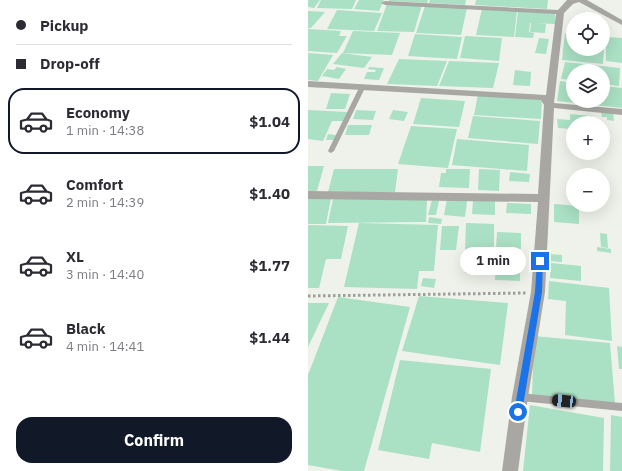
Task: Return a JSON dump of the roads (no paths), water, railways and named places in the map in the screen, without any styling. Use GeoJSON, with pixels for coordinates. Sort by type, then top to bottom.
{"type":"FeatureCollection","features":[{"type":"Feature","properties":{"kind":"street"},"geometry":{"type":"LineString","coordinates":[[510,471],[520,397],[538,292],[549,105],[560,12],[570,2],[577,0]]}},
{"type":"Feature","properties":{"kind":"street"},"geometry":{"type":"LineString","coordinates":[[582,0],[622,23]]}},
{"type":"Feature","properties":{"kind":"street"},"geometry":{"type":"LineString","coordinates":[[385,2],[560,12]]}},
{"type":"Feature","properties":{"kind":"street"},"geometry":{"type":"LineString","coordinates":[[308,84],[544,97],[549,105]]}},
{"type":"Feature","properties":{"kind":"street"},"geometry":{"type":"LineString","coordinates":[[549,105],[622,112]]}},
{"type":"Feature","properties":{"kind":"street"},"geometry":{"type":"LineString","coordinates":[[308,194],[544,198]]}},
{"type":"Feature","properties":{"kind":"lane"},"geometry":{"type":"LineString","coordinates":[[331,151],[362,88]]}},
{"type":"Feature","properties":{"kind":"lane"},"geometry":{"type":"LineString","coordinates":[[520,397],[622,407]]}}]}
